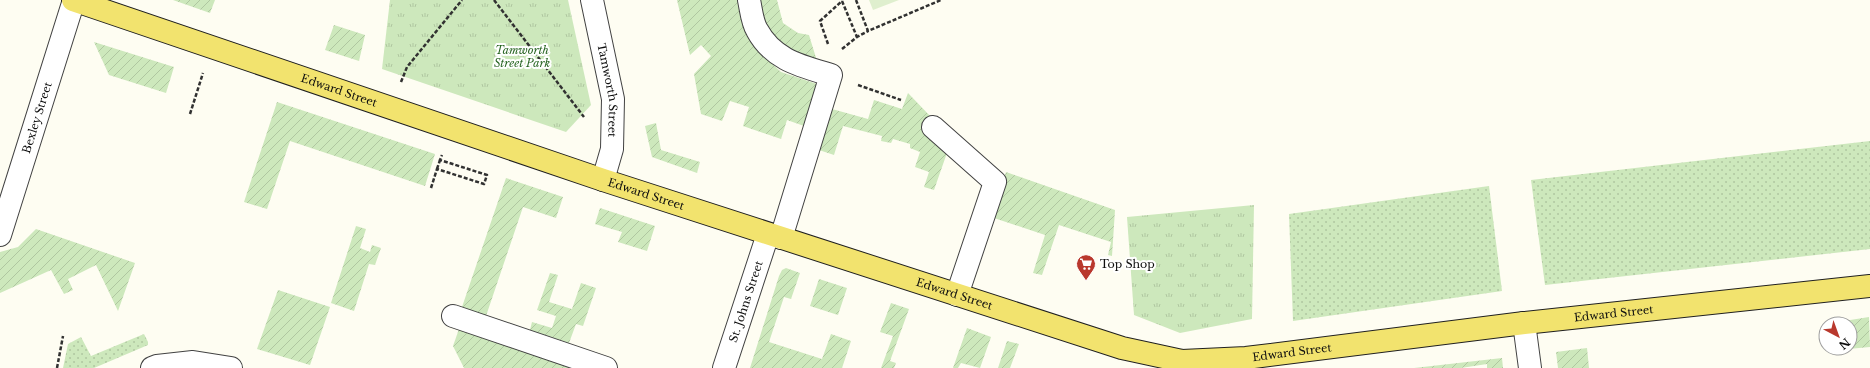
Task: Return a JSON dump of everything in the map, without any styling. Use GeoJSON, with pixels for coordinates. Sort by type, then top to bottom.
{"type":"FeatureCollection","features":[{"type":"Feature","properties":{"kind":"main road","name":"Edward Street"},"geometry":{"type":"LineString","coordinates":[[74,0],[603,180],[1122,348],[1182,361],[1246,358],[1524,323],[1870,286]]}},
{"type":"Feature","properties":{"kind":"street","name":"Bexley Street"},"geometry":{"type":"LineString","coordinates":[[0,235],[74,0]]}},
{"type":"Feature","properties":{"kind":"street","name":"Tamworth Street"},"geometry":{"type":"LineString","coordinates":[[592,0],[613,98],[612,149],[603,180]]}},
{"type":"Feature","properties":{"kind":"street"},"geometry":{"type":"LineString","coordinates":[[749,0],[756,29],[772,51],[792,64],[832,66]]}},
{"type":"Feature","properties":{"kind":"street","name":"St. Johns Street"},"geometry":{"type":"LineString","coordinates":[[724,368],[775,236],[832,66]]}},
{"type":"Feature","properties":{"kind":"street"},"geometry":{"type":"LineString","coordinates":[[933,128],[995,182],[957,295]]}},
{"type":"Feature","properties":{"kind":"street"},"geometry":{"type":"LineString","coordinates":[[453,316],[606,368]]}},
{"type":"Feature","properties":{"kind":"street"},"geometry":{"type":"LineString","coordinates":[[1524,323],[1530,368]]}},
{"type":"Feature","properties":{"kind":"street"},"geometry":{"type":"LineString","coordinates":[[152,368],[157,366],[194,365],[231,368]]}},
{"type":"Feature","properties":{"kind":"path"},"geometry":{"type":"LineString","coordinates":[[400,83],[407,67],[462,0]]}},
{"type":"Feature","properties":{"kind":"path"},"geometry":{"type":"LineString","coordinates":[[494,0],[588,122]]}},
{"type":"Feature","properties":{"kind":"path"},"geometry":{"type":"LineString","coordinates":[[856,0],[868,31]]}},
{"type":"Feature","properties":{"kind":"path"},"geometry":{"type":"LineString","coordinates":[[832,66],[857,37],[941,0]]}},
{"type":"Feature","properties":{"kind":"path"},"geometry":{"type":"LineString","coordinates":[[857,37],[842,1],[820,21],[832,66],[901,100]]}},
{"type":"Feature","properties":{"kind":"path"},"geometry":{"type":"LineString","coordinates":[[190,114],[204,69]]}},
{"type":"Feature","properties":{"kind":"path"},"geometry":{"type":"LineString","coordinates":[[431,188],[444,149]]}},
{"type":"Feature","properties":{"kind":"path"},"geometry":{"type":"LineString","coordinates":[[437,169],[484,184],[487,175],[440,160]]}},
{"type":"Feature","properties":{"kind":"path"},"geometry":{"type":"LineString","coordinates":[[57,368],[63,336]]}},
{"type":"Feature","properties":{"kind":"green space"},"geometry":{"type":"Polygon","coordinates":[[[173,0],[215,0],[210,13],[173,0]]]}},
{"type":"Feature","properties":{"kind":"green space","name":"Tamworth Street Park"},"geometry":{"type":"Polygon","coordinates":[[[390,0],[568,0],[591,105],[566,132],[382,69],[390,0]]]}},
{"type":"Feature","properties":{"kind":"green space"},"geometry":{"type":"Polygon","coordinates":[[[677,0],[740,0],[766,58],[781,72],[817,84],[804,126],[787,120],[781,139],[743,126],[749,107],[730,101],[722,121],[701,114],[694,74],[711,56],[701,45],[690,55],[677,0]]]}},
{"type":"Feature","properties":{"kind":"green space"},"geometry":{"type":"Polygon","coordinates":[[[756,0],[777,0],[783,23],[798,33],[809,35],[817,61],[795,58],[762,26],[756,0]]]}},
{"type":"Feature","properties":{"kind":"green space"},"geometry":{"type":"Polygon","coordinates":[[[869,0],[899,0],[873,10],[869,0]]]}},
{"type":"Feature","properties":{"kind":"green space"},"geometry":{"type":"Polygon","coordinates":[[[334,25],[365,35],[359,61],[325,50],[334,25]]]}},
{"type":"Feature","properties":{"kind":"green space"},"geometry":{"type":"Polygon","coordinates":[[[94,42],[174,67],[166,93],[109,75],[94,42]]]}},
{"type":"Feature","properties":{"kind":"green space"},"geometry":{"type":"Polygon","coordinates":[[[908,93],[932,118],[948,150],[934,190],[924,187],[929,172],[915,167],[920,152],[910,148],[910,144],[893,139],[891,143],[881,141],[882,136],[843,126],[834,155],[819,150],[832,109],[868,119],[874,100],[902,109],[908,93]]]}},
{"type":"Feature","properties":{"kind":"green space"},"geometry":{"type":"Polygon","coordinates":[[[277,102],[435,154],[425,186],[290,141],[267,209],[244,202],[277,102]]]}},
{"type":"Feature","properties":{"kind":"green space"},"geometry":{"type":"Polygon","coordinates":[[[656,123],[661,150],[700,162],[697,173],[652,157],[645,126],[656,123]]]}},
{"type":"Feature","properties":{"kind":"green space"},"geometry":{"type":"Polygon","coordinates":[[[1870,141],[1870,249],[1545,285],[1531,180],[1870,141]]]}},
{"type":"Feature","properties":{"kind":"green space"},"geometry":{"type":"Polygon","coordinates":[[[1006,172],[1115,210],[1112,256],[1108,255],[1111,242],[1059,225],[1042,275],[1033,273],[1045,235],[991,217],[1006,172]]]}},
{"type":"Feature","properties":{"kind":"green space"},"geometry":{"type":"Polygon","coordinates":[[[506,178],[563,197],[556,218],[523,207],[486,316],[462,307],[506,178]]]}},
{"type":"Feature","properties":{"kind":"green space"},"geometry":{"type":"Polygon","coordinates":[[[1489,186],[1502,291],[1293,321],[1289,214],[1489,186]]]}},
{"type":"Feature","properties":{"kind":"green space"},"geometry":{"type":"Polygon","coordinates":[[[1254,205],[1252,319],[1180,333],[1134,315],[1127,217],[1254,205]]]}},
{"type":"Feature","properties":{"kind":"green space"},"geometry":{"type":"Polygon","coordinates":[[[600,208],[655,226],[647,251],[618,242],[622,232],[595,224],[600,208]]]}},
{"type":"Feature","properties":{"kind":"green space"},"geometry":{"type":"Polygon","coordinates":[[[356,226],[366,229],[360,248],[370,252],[372,245],[381,248],[375,265],[369,264],[354,311],[331,303],[356,226]]]}},
{"type":"Feature","properties":{"kind":"green space"},"geometry":{"type":"Polygon","coordinates":[[[36,229],[135,263],[118,311],[96,265],[68,279],[73,290],[64,294],[51,270],[0,293],[0,252],[18,247],[36,229]]]}},
{"type":"Feature","properties":{"kind":"green space"},"geometry":{"type":"Polygon","coordinates":[[[786,268],[800,273],[791,299],[784,297],[769,342],[822,359],[831,334],[851,341],[842,368],[750,368],[779,276],[782,270],[786,268]]]}},
{"type":"Feature","properties":{"kind":"green space"},"geometry":{"type":"Polygon","coordinates":[[[550,273],[558,275],[549,302],[572,309],[581,283],[596,288],[583,326],[576,324],[569,343],[530,330],[532,322],[552,328],[556,316],[537,310],[550,273]]]}},
{"type":"Feature","properties":{"kind":"green space"},"geometry":{"type":"Polygon","coordinates":[[[819,279],[847,288],[838,315],[810,306],[819,279]]]}},
{"type":"Feature","properties":{"kind":"green space"},"geometry":{"type":"Polygon","coordinates":[[[278,290],[330,307],[310,365],[257,349],[278,290]]]}},
{"type":"Feature","properties":{"kind":"green space"},"geometry":{"type":"Polygon","coordinates":[[[891,303],[909,309],[890,361],[896,363],[894,368],[881,368],[893,336],[880,332],[891,303]]]}},
{"type":"Feature","properties":{"kind":"green space"},"geometry":{"type":"Polygon","coordinates":[[[1869,317],[1870,347],[1858,348],[1858,319],[1869,317]]]}},
{"type":"Feature","properties":{"kind":"green space"},"geometry":{"type":"Polygon","coordinates":[[[967,328],[991,337],[980,368],[961,363],[958,368],[953,368],[967,328]]]}},
{"type":"Feature","properties":{"kind":"green space"},"geometry":{"type":"Polygon","coordinates":[[[459,329],[575,368],[464,368],[453,346],[459,329]]]}},
{"type":"Feature","properties":{"kind":"green space"},"geometry":{"type":"Polygon","coordinates":[[[144,334],[148,345],[94,368],[63,368],[68,344],[81,337],[91,356],[144,334]]]}},
{"type":"Feature","properties":{"kind":"green space"},"geometry":{"type":"Polygon","coordinates":[[[1007,341],[1019,344],[1010,368],[998,368],[1007,341]]]}},
{"type":"Feature","properties":{"kind":"green space"},"geometry":{"type":"Polygon","coordinates":[[[1587,348],[1589,368],[1558,368],[1556,352],[1587,348]]]}},
{"type":"Feature","properties":{"kind":"green space"},"geometry":{"type":"Polygon","coordinates":[[[1502,358],[1503,368],[1487,368],[1487,364],[1461,368],[1414,368],[1502,358]]]}},
{"type":"Feature","properties":{"kind":"place","name":"Top Shop"},"geometry":{"type":"Point","coordinates":[1086,281]}}]}
